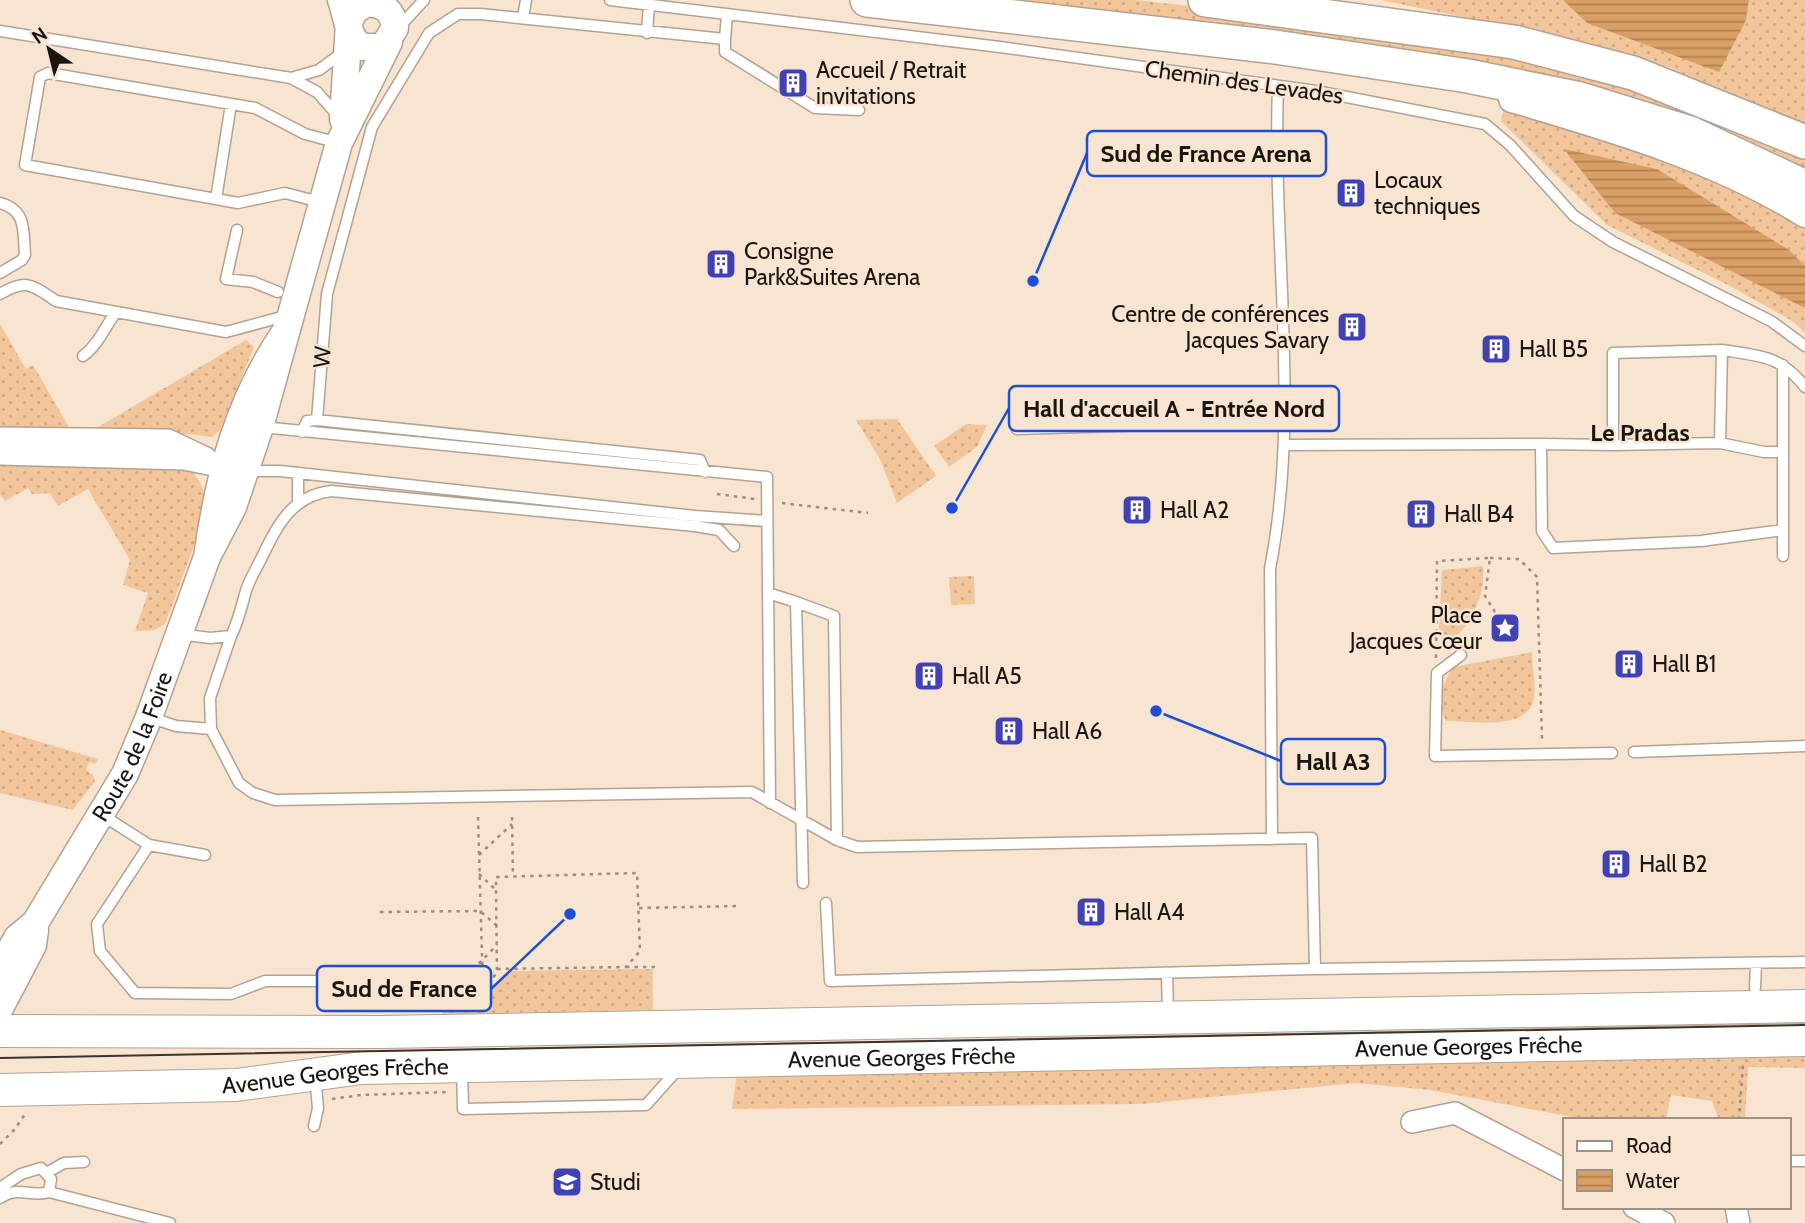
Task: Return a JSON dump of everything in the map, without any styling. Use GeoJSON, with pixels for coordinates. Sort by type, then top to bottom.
{"type":"FeatureCollection","features":[{"type":"Feature","properties":{"kind":"highway"},"geometry":{"type":"LineString","coordinates":[[867,0],[1275,47],[1468,76],[1580,99],[1690,133],[1805,187]]}},
{"type":"Feature","properties":{"kind":"highway"},"geometry":{"type":"LineString","coordinates":[[1205,0],[1514,42],[1633,73],[1805,142]]}},
{"type":"Feature","properties":{"kind":"main road","name":"Avenue Georges Frêche"},"geometry":{"type":"LineString","coordinates":[[0,1031],[58,1029],[402,1032],[1805,1006]]}},
{"type":"Feature","properties":{"kind":"main road","name":"Avenue Georges Frêche"},"geometry":{"type":"LineString","coordinates":[[17,1098],[236,1085],[362,1068],[1805,1040]]}},
{"type":"Feature","properties":{"kind":"street"},"geometry":{"type":"LineString","coordinates":[[386,8],[394,21],[391,38],[376,49],[362,47],[351,38],[356,15],[386,8]]}},
{"type":"Feature","properties":{"kind":"street","name":"Route de la Foire"},"geometry":{"type":"LineString","coordinates":[[0,969],[17,938],[35,923],[125,774],[149,718],[207,558],[233,507],[234,470],[290,321],[341,133],[356,15]]}},
{"type":"Feature","properties":{"kind":"street","name":"Route de la Foire"},"geometry":{"type":"LineString","coordinates":[[341,133],[391,38]]}},
{"type":"Feature","properties":{"kind":"street"},"geometry":{"type":"LineString","coordinates":[[1468,76],[1494,94],[1613,128],[1694,159],[1769,192],[1805,214]]}},
{"type":"Feature","properties":{"kind":"street"},"geometry":{"type":"LineString","coordinates":[[0,438],[168,440],[234,470]]}},
{"type":"Feature","properties":{"kind":"street"},"geometry":{"type":"LineString","coordinates":[[0,454],[184,459],[234,470]]}},
{"type":"Feature","properties":{"kind":"street"},"geometry":{"type":"LineString","coordinates":[[0,940],[37,890],[97,823]]}},
{"type":"Feature","properties":{"kind":"street","name":"Route de la Foire"},"geometry":{"type":"LineString","coordinates":[[0,1008],[33,945],[35,923]]}},
{"type":"Feature","properties":{"kind":"street"},"geometry":{"type":"LineString","coordinates":[[1412,1122],[1455,1113],[1563,1169]]}},
{"type":"Feature","properties":{"kind":"street"},"geometry":{"type":"LineString","coordinates":[[1638,1209],[1664,1223]]}},
{"type":"Feature","properties":{"kind":"lane"},"geometry":{"type":"LineString","coordinates":[[391,38],[424,0]]}},
{"type":"Feature","properties":{"kind":"lane"},"geometry":{"type":"LineString","coordinates":[[523,18],[526,0]]}},
{"type":"Feature","properties":{"kind":"lane","name":"Chemin des Levades"},"geometry":{"type":"LineString","coordinates":[[611,0],[1000,47],[1278,86],[1485,124],[1510,145],[1574,216],[1613,242],[1771,321],[1805,345]]}},
{"type":"Feature","properties":{"kind":"lane"},"geometry":{"type":"LineString","coordinates":[[648,33],[649,5]]}},
{"type":"Feature","properties":{"kind":"lane","name":"W"},"geometry":{"type":"LineString","coordinates":[[317,420],[327,294],[372,127],[416,49],[435,27],[458,14],[725,39]]}},
{"type":"Feature","properties":{"kind":"lane"},"geometry":{"type":"LineString","coordinates":[[291,78],[319,70],[356,15]]}},
{"type":"Feature","properties":{"kind":"lane"},"geometry":{"type":"LineString","coordinates":[[727,15],[725,52],[815,108],[859,110]]}},
{"type":"Feature","properties":{"kind":"lane"},"geometry":{"type":"LineString","coordinates":[[0,31],[291,78],[317,92],[341,133],[305,134],[255,108],[43,74],[24,160],[29,168],[238,203],[285,193],[323,203]]}},
{"type":"Feature","properties":{"kind":"lane"},"geometry":{"type":"LineString","coordinates":[[1272,839],[1270,569],[1278,527],[1285,445],[1278,86]]}},
{"type":"Feature","properties":{"kind":"lane"},"geometry":{"type":"LineString","coordinates":[[216,199],[231,104]]}},
{"type":"Feature","properties":{"kind":"lane"},"geometry":{"type":"LineString","coordinates":[[0,203],[17,211],[22,218],[25,254],[22,260],[0,273]]}},
{"type":"Feature","properties":{"kind":"lane"},"geometry":{"type":"LineString","coordinates":[[237,230],[226,279],[253,282],[278,292]]}},
{"type":"Feature","properties":{"kind":"lane"},"geometry":{"type":"LineString","coordinates":[[0,294],[23,284],[33,286],[56,301],[226,332],[290,321]]}},
{"type":"Feature","properties":{"kind":"lane"},"geometry":{"type":"LineString","coordinates":[[83,356],[95,347],[101,332],[117,312]]}},
{"type":"Feature","properties":{"kind":"lane"},"geometry":{"type":"LineString","coordinates":[[1720,443],[1722,350]]}},
{"type":"Feature","properties":{"kind":"lane"},"geometry":{"type":"LineString","coordinates":[[1613,445],[1613,354],[1722,350],[1768,357],[1783,365],[1805,387]]}},
{"type":"Feature","properties":{"kind":"lane"},"geometry":{"type":"LineString","coordinates":[[1783,365],[1783,556]]}},
{"type":"Feature","properties":{"kind":"lane"},"geometry":{"type":"LineString","coordinates":[[302,432],[307,421],[317,420],[700,460],[705,472]]}},
{"type":"Feature","properties":{"kind":"lane"},"geometry":{"type":"LineString","coordinates":[[1017,429],[1284,421]]}},
{"type":"Feature","properties":{"kind":"lane"},"geometry":{"type":"LineString","coordinates":[[248,429],[767,477],[770,803]]}},
{"type":"Feature","properties":{"kind":"lane"},"geometry":{"type":"LineString","coordinates":[[1285,445],[1720,443],[1764,452],[1783,452]]}},
{"type":"Feature","properties":{"kind":"lane"},"geometry":{"type":"LineString","coordinates":[[1541,444],[1542,531],[1553,548],[1701,541],[1783,530]]}},
{"type":"Feature","properties":{"kind":"lane"},"geometry":{"type":"LineString","coordinates":[[234,470],[280,471],[695,516],[766,521]]}},
{"type":"Feature","properties":{"kind":"lane"},"geometry":{"type":"LineString","coordinates":[[298,475],[298,503]]}},
{"type":"Feature","properties":{"kind":"lane"},"geometry":{"type":"LineString","coordinates":[[734,546],[719,530],[695,526],[331,491],[309,496],[283,517],[248,585],[241,617],[210,698],[211,729],[239,783],[253,793],[275,800],[752,792],[837,840],[858,847],[1312,838],[1315,969]]}},
{"type":"Feature","properties":{"kind":"lane"},"geometry":{"type":"LineString","coordinates":[[768,593],[834,616],[837,840]]}},
{"type":"Feature","properties":{"kind":"lane"},"geometry":{"type":"LineString","coordinates":[[796,602],[803,883]]}},
{"type":"Feature","properties":{"kind":"lane"},"geometry":{"type":"LineString","coordinates":[[179,634],[210,638],[232,636]]}},
{"type":"Feature","properties":{"kind":"lane"},"geometry":{"type":"LineString","coordinates":[[1461,655],[1437,676],[1435,756],[1612,752]]}},
{"type":"Feature","properties":{"kind":"lane"},"geometry":{"type":"LineString","coordinates":[[149,718],[176,726],[211,729]]}},
{"type":"Feature","properties":{"kind":"lane"},"geometry":{"type":"LineString","coordinates":[[1634,752],[1805,746]]}},
{"type":"Feature","properties":{"kind":"lane"},"geometry":{"type":"LineString","coordinates":[[97,823],[149,845],[205,855]]}},
{"type":"Feature","properties":{"kind":"lane"},"geometry":{"type":"LineString","coordinates":[[149,845],[97,924],[100,951],[135,993],[231,995],[265,981],[321,981]]}},
{"type":"Feature","properties":{"kind":"lane"},"geometry":{"type":"LineString","coordinates":[[826,903],[830,981],[1167,975],[1315,969],[1805,962]]}},
{"type":"Feature","properties":{"kind":"lane"},"geometry":{"type":"LineString","coordinates":[[1755,988],[1756,964]]}},
{"type":"Feature","properties":{"kind":"lane"},"geometry":{"type":"LineString","coordinates":[[1167,975],[1168,1018]]}},
{"type":"Feature","properties":{"kind":"lane"},"geometry":{"type":"LineString","coordinates":[[462,1066],[463,1109],[528,1108],[646,1105],[685,1061]]}},
{"type":"Feature","properties":{"kind":"lane"},"geometry":{"type":"LineString","coordinates":[[314,1126],[317,1108],[315,1075]]}},
{"type":"Feature","properties":{"kind":"lane"},"geometry":{"type":"LineString","coordinates":[[48,1172],[64,1163],[84,1162]]}},
{"type":"Feature","properties":{"kind":"lane"},"geometry":{"type":"LineString","coordinates":[[0,1188],[21,1174],[41,1168],[48,1172]]}},
{"type":"Feature","properties":{"kind":"lane"},"geometry":{"type":"LineString","coordinates":[[48,1172],[49,1192]]}},
{"type":"Feature","properties":{"kind":"lane"},"geometry":{"type":"LineString","coordinates":[[0,1198],[16,1190],[39,1196],[49,1192],[170,1223]]}},
{"type":"Feature","properties":{"kind":"path"},"geometry":{"type":"LineString","coordinates":[[716,494],[868,513]]}},
{"type":"Feature","properties":{"kind":"path"},"geometry":{"type":"LineString","coordinates":[[1490,558],[1485,596],[1495,612]]}},
{"type":"Feature","properties":{"kind":"path"},"geometry":{"type":"LineString","coordinates":[[1437,676],[1437,561],[1519,559],[1537,577],[1543,682],[1542,754]]}},
{"type":"Feature","properties":{"kind":"path"},"geometry":{"type":"LineString","coordinates":[[1528,567],[1531,564]]}},
{"type":"Feature","properties":{"kind":"path"},"geometry":{"type":"LineString","coordinates":[[478,817],[483,989]]}},
{"type":"Feature","properties":{"kind":"path"},"geometry":{"type":"LineString","coordinates":[[512,817],[513,876]]}},
{"type":"Feature","properties":{"kind":"path"},"geometry":{"type":"LineString","coordinates":[[479,855],[512,823]]}},
{"type":"Feature","properties":{"kind":"path"},"geometry":{"type":"LineString","coordinates":[[430,1006],[469,1004],[497,973],[496,877],[637,873],[640,951],[626,967]]}},
{"type":"Feature","properties":{"kind":"path"},"geometry":{"type":"LineString","coordinates":[[480,874],[496,890]]}},
{"type":"Feature","properties":{"kind":"path"},"geometry":{"type":"LineString","coordinates":[[638,908],[740,906]]}},
{"type":"Feature","properties":{"kind":"path"},"geometry":{"type":"LineString","coordinates":[[380,912],[481,911],[496,925]]}},
{"type":"Feature","properties":{"kind":"path"},"geometry":{"type":"LineString","coordinates":[[437,1006],[497,945]]}},
{"type":"Feature","properties":{"kind":"path"},"geometry":{"type":"LineString","coordinates":[[497,969],[660,967]]}},
{"type":"Feature","properties":{"kind":"path"},"geometry":{"type":"LineString","coordinates":[[1739,1118],[1743,1061]]}},
{"type":"Feature","properties":{"kind":"path"},"geometry":{"type":"LineString","coordinates":[[0,1144],[17,1098]]}},
{"type":"Feature","properties":{"kind":"shaded area"},"geometry":{"type":"Polygon","coordinates":[[[969,0],[1136,0],[1372,27],[1552,60],[1805,155],[1805,174],[1696,126],[969,0]]]}},
{"type":"Feature","properties":{"kind":"shaded area"},"geometry":{"type":"Polygon","coordinates":[[[1381,0],[1563,0],[1746,20],[1749,0],[1805,0],[1805,128],[1668,67],[1540,33],[1381,0]]]}},
{"type":"Feature","properties":{"kind":"shaded area"},"geometry":{"type":"Polygon","coordinates":[[[1504,109],[1554,121],[1701,171],[1805,224],[1805,333],[1794,322],[1732,287],[1607,225],[1501,121],[1504,109]]]}},
{"type":"Feature","properties":{"kind":"shaded area"},"geometry":{"type":"Polygon","coordinates":[[[0,324],[26,369],[33,365],[69,427],[98,427],[246,340],[254,347],[220,430],[212,437],[168,432],[0,430],[0,324]]]}},
{"type":"Feature","properties":{"kind":"shaded area"},"geometry":{"type":"Polygon","coordinates":[[[897,419],[936,476],[897,503],[880,459],[856,420],[897,419]]]}},
{"type":"Feature","properties":{"kind":"shaded area"},"geometry":{"type":"Polygon","coordinates":[[[966,424],[987,425],[977,447],[949,467],[934,446],[966,424]]]}},
{"type":"Feature","properties":{"kind":"shaded area"},"geometry":{"type":"Polygon","coordinates":[[[0,460],[184,466],[196,476],[205,501],[205,516],[165,624],[154,630],[135,631],[148,593],[123,585],[130,560],[88,489],[58,506],[50,493],[32,494],[28,488],[5,501],[0,494],[0,460]]]}},
{"type":"Feature","properties":{"kind":"shaded area"},"geometry":{"type":"Polygon","coordinates":[[[1483,566],[1482,587],[1475,610],[1462,630],[1445,642],[1439,635],[1442,570],[1483,566]]]}},
{"type":"Feature","properties":{"kind":"shaded area"},"geometry":{"type":"Polygon","coordinates":[[[974,576],[975,604],[951,605],[949,577],[974,576]]]}},
{"type":"Feature","properties":{"kind":"shaded area"},"geometry":{"type":"Polygon","coordinates":[[[1532,652],[1534,697],[1530,708],[1522,716],[1484,723],[1446,721],[1441,700],[1446,680],[1453,667],[1532,652]]]}},
{"type":"Feature","properties":{"kind":"shaded area"},"geometry":{"type":"Polygon","coordinates":[[[0,730],[98,759],[95,764],[89,762],[86,770],[93,775],[95,781],[73,810],[0,793],[0,730]]]}},
{"type":"Feature","properties":{"kind":"shaded area"},"geometry":{"type":"Polygon","coordinates":[[[653,969],[653,1010],[443,1014],[440,1009],[473,1009],[512,971],[653,969]]]}},
{"type":"Feature","properties":{"kind":"shaded area"},"geometry":{"type":"Polygon","coordinates":[[[1805,1050],[1805,1068],[1748,1067],[1745,1118],[1718,1118],[1712,1101],[1671,1095],[1666,1118],[1577,1118],[1430,1090],[1356,1083],[1141,1104],[732,1109],[738,1066],[1805,1050]]]}},
{"type":"Feature","properties":{"kind":"water"},"geometry":{"type":"Polygon","coordinates":[[[1563,0],[1749,0],[1746,20],[1719,72],[1587,23],[1563,0]]]}},
{"type":"Feature","properties":{"kind":"water"},"geometry":{"type":"Polygon","coordinates":[[[1564,149],[1657,169],[1789,250],[1805,266],[1805,308],[1615,213],[1564,149]]]}},
{"type":"Feature","properties":{"kind":"tram line"},"geometry":{"type":"LineString","coordinates":[[0,1058],[1805,1025]]}},
{"type":"Feature","properties":{"kind":"place","name":"Accueil / Retrait invitations"},"geometry":{"type":"Point","coordinates":[793,83]}},
{"type":"Feature","properties":{"kind":"place","name":"Locaux techniques"},"geometry":{"type":"Point","coordinates":[1351,193]}},
{"type":"Feature","properties":{"kind":"place","name":"Consigne Park&Suites Arena"},"geometry":{"type":"Point","coordinates":[721,264]}},
{"type":"Feature","properties":{"kind":"place","name":"Sud de France Arena"},"geometry":{"type":"Point","coordinates":[1033,281]}},
{"type":"Feature","properties":{"kind":"place","name":"Centre de conférences Jacques Savary"},"geometry":{"type":"Point","coordinates":[1352,327]}},
{"type":"Feature","properties":{"kind":"place","name":"Hall B5"},"geometry":{"type":"Point","coordinates":[1496,349]}},
{"type":"Feature","properties":{"kind":"place","name":"Hall d'accueil A - Entrée Nord"},"geometry":{"type":"Point","coordinates":[952,508]}},
{"type":"Feature","properties":{"kind":"place","name":"Hall A2"},"geometry":{"type":"Point","coordinates":[1137,510]}},
{"type":"Feature","properties":{"kind":"place","name":"Hall B4"},"geometry":{"type":"Point","coordinates":[1421,514]}},
{"type":"Feature","properties":{"kind":"place","name":"Place Jacques Cœur"},"geometry":{"type":"Point","coordinates":[1505,628]}},
{"type":"Feature","properties":{"kind":"place","name":"Hall B1"},"geometry":{"type":"Point","coordinates":[1629,664]}},
{"type":"Feature","properties":{"kind":"place","name":"Hall A5"},"geometry":{"type":"Point","coordinates":[929,676]}},
{"type":"Feature","properties":{"kind":"place","name":"Hall A3"},"geometry":{"type":"Point","coordinates":[1156,711]}},
{"type":"Feature","properties":{"kind":"place","name":"Hall A6"},"geometry":{"type":"Point","coordinates":[1009,731]}},
{"type":"Feature","properties":{"kind":"place","name":"Hall B2"},"geometry":{"type":"Point","coordinates":[1616,864]}},
{"type":"Feature","properties":{"kind":"place","name":"Hall A4"},"geometry":{"type":"Point","coordinates":[1091,912]}},
{"type":"Feature","properties":{"kind":"place","name":"Sud de France"},"geometry":{"type":"Point","coordinates":[570,914]}},
{"type":"Feature","properties":{"kind":"place","name":"Studi"},"geometry":{"type":"Point","coordinates":[567,1182]}},
{"type":"Feature","properties":{"kind":"district","name":"Le Pradas"},"geometry":{"type":"Point","coordinates":[1640,433]}}]}
